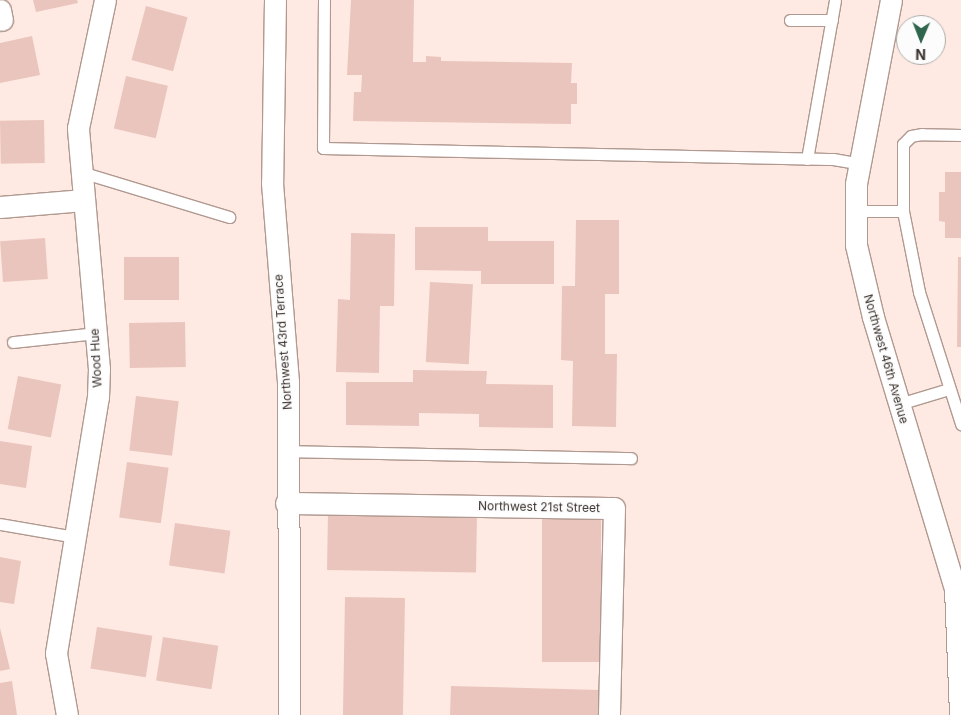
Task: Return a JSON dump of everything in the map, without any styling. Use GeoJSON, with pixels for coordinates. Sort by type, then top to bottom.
{"type":"FeatureCollection","features":[{"type":"Feature","properties":{"kind":"street","name":"Wood Hue"},"geometry":{"type":"LineString","coordinates":[[66,715],[56,653],[98,397],[96,333],[78,128],[105,0]]}},
{"type":"Feature","properties":{"kind":"street","name":"Northwest 43rd Terrace"},"geometry":{"type":"LineString","coordinates":[[275,0],[272,183],[288,382],[286,503],[289,715]]}},
{"type":"Feature","properties":{"kind":"street","name":"Northwest 46th Avenue"},"geometry":{"type":"LineString","coordinates":[[891,0],[860,164],[856,211],[856,245],[872,317],[955,589],[961,665],[960,715]]}},
{"type":"Feature","properties":{"kind":"street"},"geometry":{"type":"LineString","coordinates":[[0,207],[84,200]]}},
{"type":"Feature","properties":{"kind":"street","name":"Northwest 21st Street"},"geometry":{"type":"LineString","coordinates":[[286,503],[614,508],[609,715]]}},
{"type":"Feature","properties":{"kind":"lane"},"geometry":{"type":"LineString","coordinates":[[324,0],[323,148],[806,158],[860,164]]}},
{"type":"Feature","properties":{"kind":"lane"},"geometry":{"type":"LineString","coordinates":[[806,158],[835,0]]}},
{"type":"Feature","properties":{"kind":"lane"},"geometry":{"type":"LineString","coordinates":[[790,20],[832,20]]}},
{"type":"Feature","properties":{"kind":"lane"},"geometry":{"type":"LineString","coordinates":[[961,135],[922,134],[911,136],[903,144],[902,212],[919,292],[961,424]]}},
{"type":"Feature","properties":{"kind":"lane"},"geometry":{"type":"LineString","coordinates":[[81,172],[229,217]]}},
{"type":"Feature","properties":{"kind":"lane"},"geometry":{"type":"LineString","coordinates":[[856,211],[902,212]]}},
{"type":"Feature","properties":{"kind":"lane"},"geometry":{"type":"LineString","coordinates":[[13,342],[96,333]]}},
{"type":"Feature","properties":{"kind":"lane"},"geometry":{"type":"LineString","coordinates":[[899,404],[949,389]]}},
{"type":"Feature","properties":{"kind":"lane"},"geometry":{"type":"LineString","coordinates":[[287,451],[631,458]]}},
{"type":"Feature","properties":{"kind":"lane"},"geometry":{"type":"LineString","coordinates":[[0,524],[75,537]]}},
{"type":"Feature","properties":{"kind":"building"},"geometry":{"type":"Polygon","coordinates":[[[33,0],[77,0],[78,3],[36,12],[33,0]]]}},
{"type":"Feature","properties":{"kind":"building"},"geometry":{"type":"Polygon","coordinates":[[[351,0],[414,0],[413,62],[426,62],[426,56],[441,57],[441,61],[572,63],[571,83],[577,83],[577,104],[571,104],[571,124],[353,121],[354,92],[361,92],[362,75],[347,75],[351,0]]]}},
{"type":"Feature","properties":{"kind":"building"},"geometry":{"type":"Polygon","coordinates":[[[146,6],[188,17],[173,71],[132,60],[146,6]]]}},
{"type":"Feature","properties":{"kind":"building"},"geometry":{"type":"Polygon","coordinates":[[[32,36],[40,75],[0,83],[0,43],[32,36]]]}},
{"type":"Feature","properties":{"kind":"building"},"geometry":{"type":"Polygon","coordinates":[[[126,76],[168,86],[156,138],[114,129],[126,76]]]}},
{"type":"Feature","properties":{"kind":"building"},"geometry":{"type":"Polygon","coordinates":[[[44,120],[45,163],[1,164],[0,121],[44,120]]]}},
{"type":"Feature","properties":{"kind":"building"},"geometry":{"type":"Polygon","coordinates":[[[945,172],[961,172],[961,238],[945,238],[945,222],[939,221],[939,192],[945,192],[945,172]]]}},
{"type":"Feature","properties":{"kind":"building"},"geometry":{"type":"Polygon","coordinates":[[[576,220],[619,220],[619,294],[605,294],[605,354],[617,354],[616,427],[572,426],[573,361],[561,360],[562,286],[575,286],[576,220]]]}},
{"type":"Feature","properties":{"kind":"building"},"geometry":{"type":"Polygon","coordinates":[[[415,227],[488,227],[488,241],[554,241],[554,284],[481,284],[481,271],[415,270],[415,227]]]}},
{"type":"Feature","properties":{"kind":"building"},"geometry":{"type":"Polygon","coordinates":[[[351,233],[395,234],[394,306],[380,306],[379,373],[336,372],[338,299],[350,300],[351,233]]]}},
{"type":"Feature","properties":{"kind":"building"},"geometry":{"type":"Polygon","coordinates":[[[45,238],[48,279],[3,282],[0,241],[45,238]]]}},
{"type":"Feature","properties":{"kind":"building"},"geometry":{"type":"Polygon","coordinates":[[[124,257],[179,257],[179,300],[124,300],[124,257]]]}},
{"type":"Feature","properties":{"kind":"building"},"geometry":{"type":"Polygon","coordinates":[[[958,257],[961,257],[961,347],[957,347],[958,257]]]}},
{"type":"Feature","properties":{"kind":"building"},"geometry":{"type":"Polygon","coordinates":[[[430,282],[473,284],[469,364],[426,362],[430,282]]]}},
{"type":"Feature","properties":{"kind":"building"},"geometry":{"type":"Polygon","coordinates":[[[185,322],[186,367],[130,368],[129,323],[185,322]]]}},
{"type":"Feature","properties":{"kind":"building"},"geometry":{"type":"Polygon","coordinates":[[[413,370],[487,371],[486,384],[553,385],[553,428],[479,427],[479,414],[419,413],[419,426],[346,425],[346,382],[413,382],[413,370]]]}},
{"type":"Feature","properties":{"kind":"building"},"geometry":{"type":"Polygon","coordinates":[[[18,376],[61,384],[51,437],[8,429],[18,376]]]}},
{"type":"Feature","properties":{"kind":"building"},"geometry":{"type":"Polygon","coordinates":[[[136,396],[179,401],[172,456],[129,451],[136,396]]]}},
{"type":"Feature","properties":{"kind":"building"},"geometry":{"type":"Polygon","coordinates":[[[0,441],[32,446],[26,488],[0,484],[0,441]]]}},
{"type":"Feature","properties":{"kind":"building"},"geometry":{"type":"Polygon","coordinates":[[[127,462],[169,468],[161,523],[119,517],[127,462]]]}},
{"type":"Feature","properties":{"kind":"building"},"geometry":{"type":"Polygon","coordinates":[[[328,513],[477,516],[476,573],[327,570],[328,513]]]}},
{"type":"Feature","properties":{"kind":"building"},"geometry":{"type":"Polygon","coordinates":[[[542,517],[601,517],[601,662],[542,662],[542,517]]]}},
{"type":"Feature","properties":{"kind":"building"},"geometry":{"type":"Polygon","coordinates":[[[175,523],[230,531],[224,573],[169,566],[175,523]]]}},
{"type":"Feature","properties":{"kind":"building"},"geometry":{"type":"Polygon","coordinates":[[[0,557],[21,561],[14,604],[0,602],[0,557]]]}},
{"type":"Feature","properties":{"kind":"building"},"geometry":{"type":"Polygon","coordinates":[[[345,597],[405,598],[403,715],[343,715],[345,597]]]}},
{"type":"Feature","properties":{"kind":"building"},"geometry":{"type":"Polygon","coordinates":[[[97,627],[152,636],[146,677],[90,668],[97,627]]]}},
{"type":"Feature","properties":{"kind":"building"},"geometry":{"type":"Polygon","coordinates":[[[0,628],[10,669],[0,671],[0,628]]]}},
{"type":"Feature","properties":{"kind":"building"},"geometry":{"type":"Polygon","coordinates":[[[163,637],[218,646],[211,689],[156,680],[163,637]]]}},
{"type":"Feature","properties":{"kind":"building"},"geometry":{"type":"Polygon","coordinates":[[[12,681],[17,715],[0,715],[0,683],[12,681]]]}},
{"type":"Feature","properties":{"kind":"building"},"geometry":{"type":"Polygon","coordinates":[[[451,686],[600,690],[599,715],[450,715],[451,686]]]}}]}
